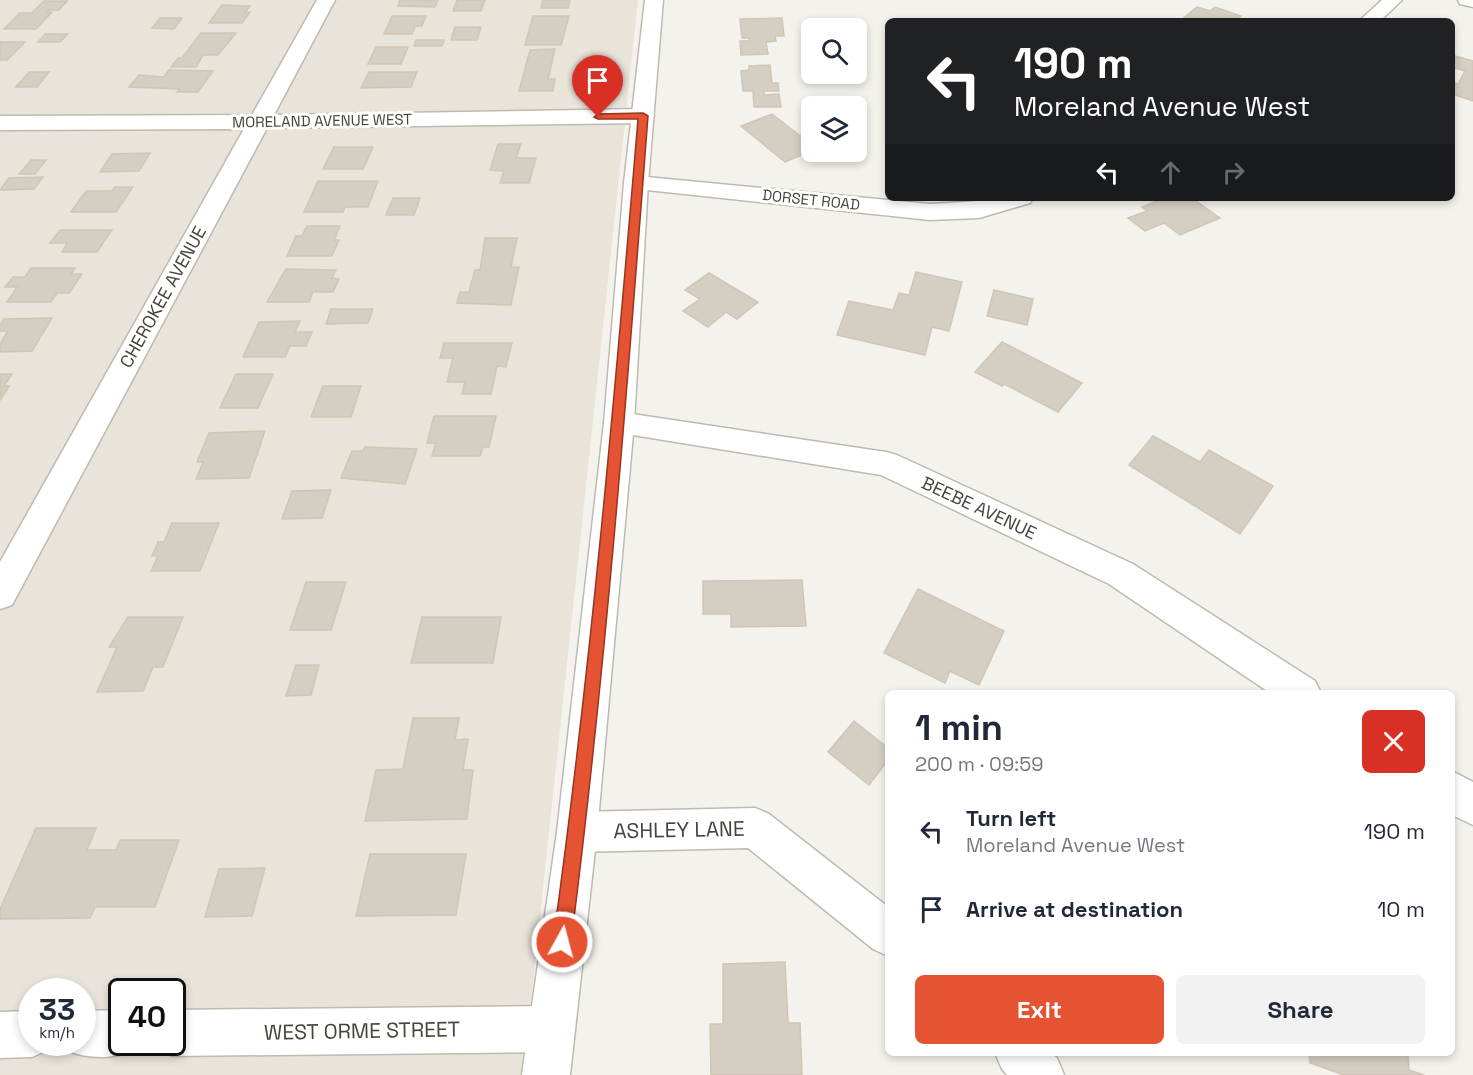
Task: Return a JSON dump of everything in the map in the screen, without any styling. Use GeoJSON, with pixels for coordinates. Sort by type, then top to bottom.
{"type":"FeatureCollection","features":[{"type":"Feature","properties":{"kind":"street","name":"CHEROKEE AVENUE"},"geometry":{"type":"LineString","coordinates":[[0,594],[326,0]]}},
{"type":"Feature","properties":{"kind":"street"},"geometry":{"type":"LineString","coordinates":[[546,1075],[577,832],[619,423],[636,183],[654,0]]}},
{"type":"Feature","properties":{"kind":"street"},"geometry":{"type":"LineString","coordinates":[[1372,18],[1393,0]]}},
{"type":"Feature","properties":{"kind":"street"},"geometry":{"type":"LineString","coordinates":[[1467,0],[1473,1]]}},
{"type":"Feature","properties":{"kind":"street","name":"MORELAND AVENUE WEST"},"geometry":{"type":"LineString","coordinates":[[0,123],[259,122],[643,116]]}},
{"type":"Feature","properties":{"kind":"street","name":"DORSET ROAD"},"geometry":{"type":"LineString","coordinates":[[636,183],[930,212],[979,210],[1010,201]]}},
{"type":"Feature","properties":{"kind":"street","name":"BEEBE AVENUE"},"geometry":{"type":"LineString","coordinates":[[619,423],[886,464],[1121,574],[1297,690]]}},
{"type":"Feature","properties":{"kind":"street"},"geometry":{"type":"LineString","coordinates":[[1455,793],[1473,805]]}},
{"type":"Feature","properties":{"kind":"street","name":"ASHLEY LANE"},"geometry":{"type":"LineString","coordinates":[[577,832],[754,828],[885,932]]}},
{"type":"Feature","properties":{"kind":"street","name":"WEST ORME STREET"},"geometry":{"type":"LineString","coordinates":[[186,1033],[551,1029]]}},
{"type":"Feature","properties":{"kind":"street"},"geometry":{"type":"LineString","coordinates":[[0,1035],[18,1034]]}},
{"type":"Feature","properties":{"kind":"street"},"geometry":{"type":"LineString","coordinates":[[1021,1056],[1040,1075]]}},
{"type":"Feature","properties":{"kind":"shaded area"},"geometry":{"type":"Polygon","coordinates":[[[0,0],[638,0],[523,1075],[0,1075],[0,0]]]}},
{"type":"Feature","properties":{"kind":"building"},"geometry":{"type":"Polygon","coordinates":[[[400,0],[438,0],[435,7],[398,6],[400,0]]]}},
{"type":"Feature","properties":{"kind":"building"},"geometry":{"type":"Polygon","coordinates":[[[457,0],[485,0],[481,11],[453,11],[457,0]]]}},
{"type":"Feature","properties":{"kind":"building"},"geometry":{"type":"Polygon","coordinates":[[[543,0],[570,0],[568,8],[541,8],[543,0]]]}},
{"type":"Feature","properties":{"kind":"building"},"geometry":{"type":"Polygon","coordinates":[[[44,1],[67,1],[59,10],[49,10],[47,12],[52,12],[36,29],[4,29],[20,13],[32,13],[44,1]]]}},
{"type":"Feature","properties":{"kind":"building"},"geometry":{"type":"Polygon","coordinates":[[[222,5],[250,6],[245,12],[250,12],[242,23],[209,23],[222,5]]]}},
{"type":"Feature","properties":{"kind":"building"},"geometry":{"type":"Polygon","coordinates":[[[1197,7],[1210,11],[1215,7],[1241,16],[1239,18],[1184,18],[1197,7]]]}},
{"type":"Feature","properties":{"kind":"building"},"geometry":{"type":"Polygon","coordinates":[[[392,16],[426,16],[422,26],[415,26],[412,34],[384,34],[392,16]]]}},
{"type":"Feature","properties":{"kind":"building"},"geometry":{"type":"Polygon","coordinates":[[[533,16],[569,16],[561,45],[525,45],[533,16]]]}},
{"type":"Feature","properties":{"kind":"building"},"geometry":{"type":"Polygon","coordinates":[[[160,18],[182,18],[174,29],[152,28],[160,18]]]}},
{"type":"Feature","properties":{"kind":"building"},"geometry":{"type":"Polygon","coordinates":[[[782,18],[784,36],[775,36],[776,41],[766,42],[768,54],[741,55],[740,41],[749,41],[749,38],[742,38],[740,19],[782,18]]]}},
{"type":"Feature","properties":{"kind":"building"},"geometry":{"type":"Polygon","coordinates":[[[455,27],[481,27],[477,40],[451,40],[455,27]]]}},
{"type":"Feature","properties":{"kind":"building"},"geometry":{"type":"Polygon","coordinates":[[[201,33],[236,33],[218,55],[203,55],[196,67],[171,67],[178,58],[182,58],[201,33]]]}},
{"type":"Feature","properties":{"kind":"building"},"geometry":{"type":"Polygon","coordinates":[[[45,34],[68,34],[60,42],[38,42],[45,34]]]}},
{"type":"Feature","properties":{"kind":"building"},"geometry":{"type":"Polygon","coordinates":[[[416,40],[444,40],[442,46],[414,46],[416,40]]]}},
{"type":"Feature","properties":{"kind":"building"},"geometry":{"type":"Polygon","coordinates":[[[0,42],[25,42],[7,60],[0,60],[0,42]]]}},
{"type":"Feature","properties":{"kind":"building"},"geometry":{"type":"Polygon","coordinates":[[[376,47],[408,47],[401,64],[368,64],[376,47]]]}},
{"type":"Feature","properties":{"kind":"building"},"geometry":{"type":"Polygon","coordinates":[[[555,49],[548,79],[555,79],[553,91],[519,91],[530,50],[555,49]]]}},
{"type":"Feature","properties":{"kind":"building"},"geometry":{"type":"Polygon","coordinates":[[[1455,56],[1473,61],[1473,101],[1455,95],[1455,83],[1458,84],[1465,71],[1455,68],[1455,56]]]}},
{"type":"Feature","properties":{"kind":"building"},"geometry":{"type":"Polygon","coordinates":[[[770,65],[772,83],[778,83],[779,91],[764,91],[764,95],[779,94],[781,107],[754,107],[753,91],[743,91],[741,71],[749,70],[749,66],[770,65]]]}},
{"type":"Feature","properties":{"kind":"building"},"geometry":{"type":"Polygon","coordinates":[[[169,70],[213,71],[198,92],[129,87],[139,75],[164,77],[169,70]]]}},
{"type":"Feature","properties":{"kind":"building"},"geometry":{"type":"Polygon","coordinates":[[[29,72],[49,72],[37,87],[16,87],[29,72]]]}},
{"type":"Feature","properties":{"kind":"building"},"geometry":{"type":"Polygon","coordinates":[[[369,72],[417,72],[411,87],[361,88],[369,72]]]}},
{"type":"Feature","properties":{"kind":"building"},"geometry":{"type":"Polygon","coordinates":[[[772,114],[801,136],[801,155],[785,162],[741,126],[772,114]]]}},
{"type":"Feature","properties":{"kind":"building"},"geometry":{"type":"Polygon","coordinates":[[[498,144],[521,144],[516,158],[536,158],[529,183],[500,183],[504,171],[490,170],[498,144]]]}},
{"type":"Feature","properties":{"kind":"building"},"geometry":{"type":"Polygon","coordinates":[[[334,147],[373,147],[363,169],[323,169],[334,147]]]}},
{"type":"Feature","properties":{"kind":"building"},"geometry":{"type":"Polygon","coordinates":[[[150,153],[139,171],[100,172],[112,154],[150,153]]]}},
{"type":"Feature","properties":{"kind":"building"},"geometry":{"type":"Polygon","coordinates":[[[31,160],[46,160],[35,174],[19,174],[31,160]]]}},
{"type":"Feature","properties":{"kind":"building"},"geometry":{"type":"Polygon","coordinates":[[[43,177],[34,189],[0,190],[9,178],[43,177]]]}},
{"type":"Feature","properties":{"kind":"building"},"geometry":{"type":"Polygon","coordinates":[[[318,181],[378,181],[368,207],[345,207],[343,212],[304,212],[318,181]]]}},
{"type":"Feature","properties":{"kind":"building"},"geometry":{"type":"Polygon","coordinates":[[[115,187],[133,187],[116,212],[71,212],[86,191],[112,191],[115,187]]]}},
{"type":"Feature","properties":{"kind":"building"},"geometry":{"type":"Polygon","coordinates":[[[393,198],[420,198],[414,215],[386,215],[393,198]]]}},
{"type":"Feature","properties":{"kind":"building"},"geometry":{"type":"Polygon","coordinates":[[[1157,201],[1196,201],[1220,218],[1180,235],[1164,223],[1145,231],[1128,218],[1147,211],[1142,207],[1157,201]]]}},
{"type":"Feature","properties":{"kind":"building"},"geometry":{"type":"Polygon","coordinates":[[[307,226],[340,226],[334,240],[339,240],[332,256],[287,256],[296,236],[302,236],[307,226]]]}},
{"type":"Feature","properties":{"kind":"building"},"geometry":{"type":"Polygon","coordinates":[[[60,230],[112,230],[97,252],[62,252],[67,243],[50,243],[60,230]]]}},
{"type":"Feature","properties":{"kind":"building"},"geometry":{"type":"Polygon","coordinates":[[[485,238],[517,238],[511,267],[519,267],[511,305],[457,303],[460,292],[469,292],[475,270],[480,270],[485,238]]]}},
{"type":"Feature","properties":{"kind":"building"},"geometry":{"type":"Polygon","coordinates":[[[31,268],[75,268],[71,274],[82,274],[69,293],[57,293],[51,302],[7,302],[17,287],[5,287],[13,277],[25,277],[31,268]]]}},
{"type":"Feature","properties":{"kind":"building"},"geometry":{"type":"Polygon","coordinates":[[[286,269],[336,270],[332,278],[339,279],[333,292],[313,292],[309,302],[267,302],[286,269]]]}},
{"type":"Feature","properties":{"kind":"building"},"geometry":{"type":"Polygon","coordinates":[[[916,272],[962,282],[949,331],[932,327],[925,355],[837,335],[849,301],[893,310],[899,293],[909,295],[916,272]]]}},
{"type":"Feature","properties":{"kind":"building"},"geometry":{"type":"Polygon","coordinates":[[[709,273],[758,302],[737,319],[726,312],[708,327],[683,311],[700,299],[685,290],[709,273]]]}},
{"type":"Feature","properties":{"kind":"building"},"geometry":{"type":"Polygon","coordinates":[[[994,290],[1033,299],[1027,325],[987,316],[994,290]]]}},
{"type":"Feature","properties":{"kind":"building"},"geometry":{"type":"Polygon","coordinates":[[[331,309],[373,309],[368,323],[326,324],[331,309]]]}},
{"type":"Feature","properties":{"kind":"building"},"geometry":{"type":"Polygon","coordinates":[[[52,318],[32,351],[0,352],[0,344],[8,331],[0,331],[0,325],[4,319],[52,318]]]}},
{"type":"Feature","properties":{"kind":"building"},"geometry":{"type":"Polygon","coordinates":[[[300,321],[295,332],[312,332],[306,346],[290,346],[285,357],[243,357],[259,322],[300,321]]]}},
{"type":"Feature","properties":{"kind":"building"},"geometry":{"type":"Polygon","coordinates":[[[1002,342],[1082,383],[1058,412],[975,372],[1002,342]]]}},
{"type":"Feature","properties":{"kind":"building"},"geometry":{"type":"Polygon","coordinates":[[[444,343],[512,343],[506,367],[497,366],[491,394],[462,394],[465,382],[447,382],[453,358],[440,358],[444,343]]]}},
{"type":"Feature","properties":{"kind":"building"},"geometry":{"type":"Polygon","coordinates":[[[0,374],[12,374],[4,386],[9,386],[1,399],[0,374]]]}},
{"type":"Feature","properties":{"kind":"building"},"geometry":{"type":"Polygon","coordinates":[[[236,374],[273,374],[258,408],[220,408],[236,374]]]}},
{"type":"Feature","properties":{"kind":"building"},"geometry":{"type":"Polygon","coordinates":[[[323,386],[361,386],[351,417],[311,417],[323,386]]]}},
{"type":"Feature","properties":{"kind":"building"},"geometry":{"type":"Polygon","coordinates":[[[434,416],[496,416],[489,447],[483,447],[480,456],[432,456],[436,443],[427,443],[434,416]]]}},
{"type":"Feature","properties":{"kind":"building"},"geometry":{"type":"Polygon","coordinates":[[[265,431],[249,478],[196,479],[203,462],[197,462],[209,433],[265,431]]]}},
{"type":"Feature","properties":{"kind":"building"},"geometry":{"type":"Polygon","coordinates":[[[1153,436],[1200,462],[1209,450],[1273,486],[1240,534],[1129,465],[1153,436]]]}},
{"type":"Feature","properties":{"kind":"building"},"geometry":{"type":"Polygon","coordinates":[[[365,447],[417,449],[405,484],[341,478],[352,451],[363,451],[365,447]]]}},
{"type":"Feature","properties":{"kind":"building"},"geometry":{"type":"Polygon","coordinates":[[[331,490],[322,518],[282,519],[292,491],[331,490]]]}},
{"type":"Feature","properties":{"kind":"building"},"geometry":{"type":"Polygon","coordinates":[[[172,523],[219,523],[200,571],[151,571],[158,556],[152,556],[158,542],[164,542],[172,523]]]}},
{"type":"Feature","properties":{"kind":"building"},"geometry":{"type":"Polygon","coordinates":[[[802,580],[806,626],[731,627],[731,614],[703,614],[703,581],[802,580]]]}},
{"type":"Feature","properties":{"kind":"building"},"geometry":{"type":"Polygon","coordinates":[[[306,582],[346,582],[331,630],[290,630],[306,582]]]}},
{"type":"Feature","properties":{"kind":"building"},"geometry":{"type":"Polygon","coordinates":[[[918,589],[1004,631],[979,685],[950,671],[945,683],[884,653],[918,589]]]}},
{"type":"Feature","properties":{"kind":"building"},"geometry":{"type":"Polygon","coordinates":[[[128,617],[183,617],[163,667],[153,667],[143,691],[97,692],[117,647],[109,647],[128,617]]]}},
{"type":"Feature","properties":{"kind":"building"},"geometry":{"type":"Polygon","coordinates":[[[422,617],[501,617],[493,663],[411,663],[422,617]]]}},
{"type":"Feature","properties":{"kind":"building"},"geometry":{"type":"Polygon","coordinates":[[[296,665],[319,665],[311,695],[286,696],[296,665]]]}},
{"type":"Feature","properties":{"kind":"building"},"geometry":{"type":"Polygon","coordinates":[[[413,718],[459,718],[455,740],[468,739],[463,770],[473,770],[467,819],[365,821],[376,770],[403,769],[413,718]]]}},
{"type":"Feature","properties":{"kind":"building"},"geometry":{"type":"Polygon","coordinates":[[[854,721],[885,746],[885,764],[869,785],[828,752],[854,721]]]}},
{"type":"Feature","properties":{"kind":"building"},"geometry":{"type":"Polygon","coordinates":[[[36,828],[96,828],[87,850],[116,850],[120,840],[179,840],[155,907],[95,907],[90,918],[0,919],[0,909],[36,828]]]}},
{"type":"Feature","properties":{"kind":"building"},"geometry":{"type":"Polygon","coordinates":[[[370,854],[466,854],[456,915],[356,916],[370,854]]]}},
{"type":"Feature","properties":{"kind":"building"},"geometry":{"type":"Polygon","coordinates":[[[265,868],[252,916],[205,917],[219,869],[265,868]]]}},
{"type":"Feature","properties":{"kind":"building"},"geometry":{"type":"Polygon","coordinates":[[[785,962],[788,1023],[800,1023],[802,1075],[711,1075],[710,1024],[723,1024],[723,964],[785,962]]]}},
{"type":"Feature","properties":{"kind":"building"},"geometry":{"type":"Polygon","coordinates":[[[1309,1056],[1408,1056],[1409,1070],[1424,1075],[1344,1075],[1310,1063],[1309,1056]]]}},
{"type":"Feature","properties":{"kind":"route"},"geometry":{"type":"LineString","coordinates":[[562,942],[577,832],[619,423],[643,116],[598,117]]}}]}
